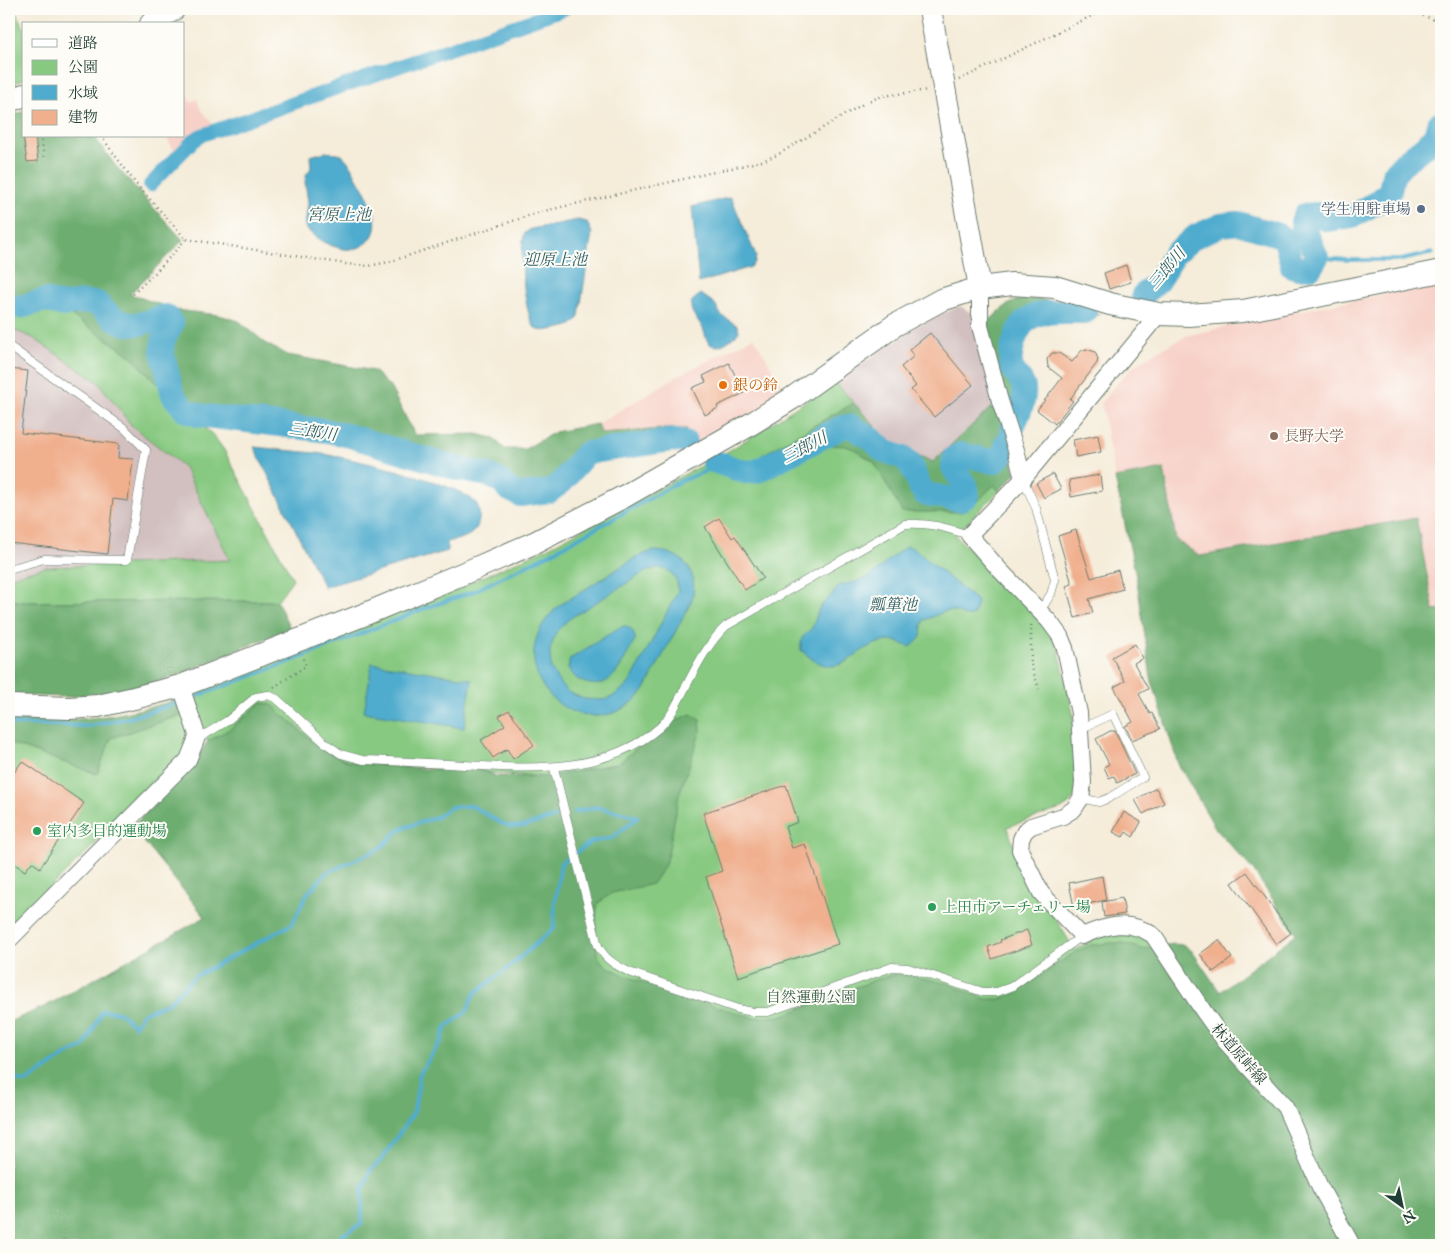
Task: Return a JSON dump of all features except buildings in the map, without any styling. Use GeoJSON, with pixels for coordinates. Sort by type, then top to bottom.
{"type":"FeatureCollection","features":[{"type":"Feature","properties":{"kind":"street"},"geometry":{"type":"LineString","coordinates":[[154,22],[174,9]]}},
{"type":"Feature","properties":{"kind":"street"},"geometry":{"type":"LineString","coordinates":[[930,9],[980,288],[980,326],[1023,479]]}},
{"type":"Feature","properties":{"kind":"street"},"geometry":{"type":"LineString","coordinates":[[9,101],[22,96]]}},
{"type":"Feature","properties":{"kind":"street"},"geometry":{"type":"LineString","coordinates":[[9,706],[70,708],[98,706],[134,698],[185,698],[363,615],[527,546],[582,520],[761,417],[895,325],[941,300],[980,288],[1012,284],[1055,287],[1110,304],[1159,314],[1189,315],[1243,311],[1441,271]]}},
{"type":"Feature","properties":{"kind":"street"},"geometry":{"type":"LineString","coordinates":[[1082,936],[1041,893],[1020,850],[1021,839],[1025,831],[1031,826],[1069,812],[1074,809],[1081,798],[1083,782],[1079,713],[1065,648],[1060,636],[1040,611],[969,535],[1023,479],[1159,314]]}},
{"type":"Feature","properties":{"kind":"street"},"geometry":{"type":"LineString","coordinates":[[9,940],[188,760],[197,735],[185,698]]}},
{"type":"Feature","properties":{"kind":"street","name":"林道原峠線"},"geometry":{"type":"LineString","coordinates":[[1082,936],[1101,927],[1124,924],[1141,927],[1153,935],[1225,1041],[1285,1107],[1320,1187],[1352,1245]]}},
{"type":"Feature","properties":{"kind":"lane"},"geometry":{"type":"LineString","coordinates":[[9,346],[124,428],[146,450],[127,560],[44,559],[9,569]]}},
{"type":"Feature","properties":{"kind":"lane"},"geometry":{"type":"LineString","coordinates":[[1023,479],[1036,508],[1054,580],[1051,594],[1040,611]]}},
{"type":"Feature","properties":{"kind":"lane"},"geometry":{"type":"LineString","coordinates":[[196,740],[226,721],[256,697],[268,695],[277,699],[325,744],[340,754],[363,760],[554,768],[606,757],[630,747],[660,727],[670,716],[715,637],[726,626],[905,524],[919,523],[944,527],[969,535]]}},
{"type":"Feature","properties":{"kind":"lane"},"geometry":{"type":"LineString","coordinates":[[1080,729],[1113,714],[1143,777],[1099,802],[1081,798]]}},
{"type":"Feature","properties":{"kind":"lane"},"geometry":{"type":"LineString","coordinates":[[554,768],[598,946],[604,956],[612,964],[630,972],[738,1009],[768,1012],[892,967],[908,968],[983,992],[997,992],[1011,987],[1082,936]]}},
{"type":"Feature","properties":{"kind":"path"},"geometry":{"type":"LineString","coordinates":[[103,138],[136,184],[186,239],[369,266],[389,262],[540,212],[762,161],[777,155],[868,101],[883,96],[945,87],[1106,9]]}},
{"type":"Feature","properties":{"kind":"path"},"geometry":{"type":"LineString","coordinates":[[1404,9],[1441,22]]}},
{"type":"Feature","properties":{"kind":"path"},"geometry":{"type":"LineString","coordinates":[[41,138],[44,158]]}},
{"type":"Feature","properties":{"kind":"path"},"geometry":{"type":"LineString","coordinates":[[133,294],[186,239]]}},
{"type":"Feature","properties":{"kind":"path"},"geometry":{"type":"LineString","coordinates":[[1038,689],[1031,666],[1031,620],[1040,611]]}},
{"type":"Feature","properties":{"kind":"path"},"geometry":{"type":"LineString","coordinates":[[268,695],[271,689],[306,666],[305,662]]}},
{"type":"Feature","properties":{"kind":"shaded area"},"geometry":{"type":"Polygon","coordinates":[[[185,82],[190,103],[197,99],[200,108],[213,125],[193,136],[176,154],[167,138],[185,138],[185,82]]]}},
{"type":"Feature","properties":{"kind":"shaded area","name":"長野大学"},"geometry":{"type":"Polygon","coordinates":[[[1441,282],[1441,609],[1434,611],[1415,518],[1200,556],[1176,540],[1164,469],[1115,478],[1101,402],[1130,369],[1154,353],[1186,336],[1292,312],[1441,282]]]}},
{"type":"Feature","properties":{"kind":"shaded area"},"geometry":{"type":"Polygon","coordinates":[[[960,306],[973,314],[996,403],[933,462],[890,443],[835,382],[923,322],[960,306]]]}},
{"type":"Feature","properties":{"kind":"shaded area"},"geometry":{"type":"Polygon","coordinates":[[[9,328],[33,338],[98,382],[132,426],[184,467],[230,561],[45,567],[9,577],[9,328]]]}},
{"type":"Feature","properties":{"kind":"shaded area","name":"銀の鈴"},"geometry":{"type":"Polygon","coordinates":[[[754,337],[786,392],[700,445],[687,429],[660,429],[602,434],[597,424],[676,377],[754,337]]]}},
{"type":"Feature","properties":{"kind":"green space"},"geometry":{"type":"Polygon","coordinates":[[[9,9],[14,9],[22,24],[22,80],[9,85],[9,9]]]}},
{"type":"Feature","properties":{"kind":"green space"},"geometry":{"type":"Polygon","coordinates":[[[22,112],[22,138],[95,138],[115,165],[183,240],[130,294],[176,310],[219,315],[239,321],[268,345],[288,355],[374,371],[390,387],[415,435],[477,434],[493,438],[505,449],[525,449],[555,432],[597,424],[602,434],[660,429],[687,429],[679,445],[587,456],[580,462],[564,486],[557,492],[548,496],[531,499],[513,495],[498,485],[351,442],[280,429],[197,421],[181,413],[167,393],[130,355],[73,316],[39,307],[9,309],[9,117],[22,112]]]}},
{"type":"Feature","properties":{"kind":"green space"},"geometry":{"type":"Polygon","coordinates":[[[1026,298],[1052,301],[1100,314],[1069,322],[1039,322],[1027,326],[1015,351],[1029,375],[1032,388],[1030,402],[1016,436],[985,325],[1008,304],[1026,298]]]}},
{"type":"Feature","properties":{"kind":"green space"},"geometry":{"type":"Polygon","coordinates":[[[39,307],[73,316],[130,355],[167,393],[181,413],[197,421],[213,435],[224,450],[293,579],[277,601],[25,602],[9,600],[9,577],[45,567],[230,560],[184,467],[132,426],[98,382],[33,338],[9,328],[9,309],[39,307]]]}},
{"type":"Feature","properties":{"kind":"green space","name":"自然運動公園"},"geometry":{"type":"Polygon","coordinates":[[[835,382],[890,443],[933,462],[996,403],[1016,474],[955,535],[1042,622],[1054,639],[1059,650],[1073,714],[1076,795],[1069,804],[1061,809],[1007,827],[1019,860],[1075,950],[1102,934],[1125,931],[1152,942],[1203,1027],[342,1245],[548,777],[349,762],[322,750],[272,705],[261,703],[230,729],[209,741],[197,735],[175,770],[148,792],[9,928],[9,743],[97,774],[111,738],[182,715],[177,700],[467,584],[547,548],[732,449],[835,382]]]}},
{"type":"Feature","properties":{"kind":"green space"},"geometry":{"type":"Polygon","coordinates":[[[854,403],[890,443],[933,462],[996,403],[1016,474],[999,491],[994,485],[975,504],[962,512],[902,512],[874,462],[854,449],[845,446],[830,445],[770,468],[762,455],[854,403]]]}},
{"type":"Feature","properties":{"kind":"green space"},"geometry":{"type":"Polygon","coordinates":[[[1164,469],[1176,540],[1200,556],[1416,518],[1434,611],[1441,609],[1441,1245],[9,1245],[9,1022],[46,1006],[205,917],[132,827],[191,767],[208,741],[230,729],[261,703],[272,705],[322,750],[349,762],[429,770],[476,768],[496,776],[548,777],[619,763],[662,727],[691,714],[700,720],[701,730],[679,795],[665,865],[652,884],[612,893],[597,904],[596,934],[598,956],[609,968],[644,983],[754,1018],[781,1016],[875,980],[900,973],[949,984],[986,999],[1001,999],[1012,995],[1072,954],[1091,945],[1111,943],[1123,943],[1142,949],[1174,944],[1184,945],[1192,951],[1220,992],[1296,934],[1253,870],[1216,829],[1178,764],[1151,678],[1137,581],[1115,478],[1164,469]]]}},
{"type":"Feature","properties":{"kind":"green space"},"geometry":{"type":"Polygon","coordinates":[[[9,600],[25,602],[277,601],[290,628],[178,675],[132,689],[67,697],[9,695],[9,600]]]}},
{"type":"Feature","properties":{"kind":"green space"},"geometry":{"type":"Polygon","coordinates":[[[177,700],[182,715],[111,738],[97,774],[9,743],[9,719],[83,719],[134,711],[177,700]]]}},
{"type":"Feature","properties":{"kind":"water","name":"宮原上池"},"geometry":{"type":"Polygon","coordinates":[[[325,152],[338,153],[345,158],[365,191],[373,209],[376,226],[373,234],[368,242],[354,249],[333,246],[322,241],[305,227],[308,202],[305,182],[306,175],[311,168],[310,156],[325,152]]]}},
{"type":"Feature","properties":{"kind":"water"},"geometry":{"type":"Polygon","coordinates":[[[731,197],[756,256],[755,262],[751,267],[699,283],[692,207],[731,197]]]}},
{"type":"Feature","properties":{"kind":"water","name":"迎原上池"},"geometry":{"type":"Polygon","coordinates":[[[578,220],[587,222],[592,233],[579,316],[570,326],[544,331],[538,330],[533,325],[529,315],[526,300],[522,267],[525,233],[531,229],[578,220]]]}},
{"type":"Feature","properties":{"kind":"water"},"geometry":{"type":"Polygon","coordinates":[[[701,294],[715,304],[721,315],[738,326],[739,332],[725,343],[716,346],[708,342],[703,329],[692,312],[692,302],[701,294]]]}},
{"type":"Feature","properties":{"kind":"water"},"geometry":{"type":"Polygon","coordinates":[[[254,447],[329,455],[424,478],[464,494],[475,502],[479,512],[478,525],[468,536],[447,542],[448,551],[324,587],[254,447]]]}},
{"type":"Feature","properties":{"kind":"water","name":"瓢箪池"},"geometry":{"type":"Polygon","coordinates":[[[908,546],[913,548],[977,601],[972,616],[951,611],[942,613],[924,620],[921,636],[910,647],[893,641],[877,643],[838,665],[828,666],[816,661],[801,650],[802,638],[813,626],[820,607],[838,586],[870,576],[908,546]]]}},
{"type":"Feature","properties":{"kind":"water"},"geometry":{"type":"Polygon","coordinates":[[[652,551],[672,554],[680,559],[691,572],[693,591],[691,602],[644,691],[620,710],[595,716],[571,711],[552,698],[538,678],[534,654],[540,629],[560,605],[635,558],[652,551]],[[657,568],[645,572],[569,619],[556,632],[550,650],[551,669],[568,692],[584,699],[603,700],[612,697],[627,686],[678,591],[677,582],[673,575],[657,568]]]}},
{"type":"Feature","properties":{"kind":"water"},"geometry":{"type":"Polygon","coordinates":[[[625,626],[633,631],[635,640],[622,664],[610,678],[604,683],[595,685],[583,682],[573,675],[568,668],[570,659],[620,627],[625,626]]]}},
{"type":"Feature","properties":{"kind":"water"},"geometry":{"type":"Polygon","coordinates":[[[372,663],[472,679],[464,728],[364,712],[372,663]]]}},
{"type":"Feature","properties":{"kind":"waterway"},"geometry":{"type":"LineString","coordinates":[[150,185],[194,140],[202,135],[564,9]]}},
{"type":"Feature","properties":{"kind":"waterway","name":"三郎川"},"geometry":{"type":"LineString","coordinates":[[1143,295],[1158,281],[1175,253],[1196,236],[1221,225],[1238,223],[1278,235],[1285,239],[1292,266],[1298,268],[1311,267],[1317,257],[1302,222],[1305,215],[1317,214],[1328,220],[1353,216],[1379,201],[1390,191],[1393,175],[1407,160],[1424,147],[1435,135],[1438,125],[1441,123]]}},
{"type":"Feature","properties":{"kind":"waterway"},"geometry":{"type":"LineString","coordinates":[[1317,257],[1347,260],[1401,260],[1433,253]]}},
{"type":"Feature","properties":{"kind":"waterway","name":"三郎川"},"geometry":{"type":"LineString","coordinates":[[9,305],[20,307],[45,300],[63,305],[82,302],[97,303],[113,318],[132,325],[166,316],[172,324],[163,341],[162,352],[173,395],[185,410],[198,415],[328,431],[350,436],[462,470],[488,475],[520,495],[550,491],[562,482],[586,453],[673,440],[685,442]]}},
{"type":"Feature","properties":{"kind":"waterway","name":"三郎川"},"geometry":{"type":"LineString","coordinates":[[1012,429],[1024,399],[1023,385],[1011,365],[1012,350],[1019,330],[1025,322],[1042,314],[1052,312],[1085,312]]}},
{"type":"Feature","properties":{"kind":"waterway","name":"三郎川"},"geometry":{"type":"LineString","coordinates":[[713,461],[745,472],[757,471],[842,427],[851,426],[872,439],[884,451],[904,458],[912,467],[919,485],[925,494],[960,500],[967,496],[967,488],[953,467],[954,458],[961,454],[994,462],[1004,453],[1007,442]]}},
{"type":"Feature","properties":{"kind":"waterway"},"geometry":{"type":"LineString","coordinates":[[190,699],[472,592],[549,554],[681,481],[721,465]]}},
{"type":"Feature","properties":{"kind":"waterway"},"geometry":{"type":"LineString","coordinates":[[9,724],[88,726],[129,718],[181,702]]}},
{"type":"Feature","properties":{"kind":"waterway"},"geometry":{"type":"LineString","coordinates":[[9,1078],[26,1082],[70,1053],[84,1047],[102,1011],[119,1012],[135,1026],[143,1013],[168,1003],[194,977],[292,924],[307,894],[326,873],[381,848],[400,829],[437,817],[451,807],[472,806],[511,827],[525,826],[555,817]]}},
{"type":"Feature","properties":{"kind":"waterway"},"geometry":{"type":"LineString","coordinates":[[575,812],[597,807],[638,817]]}},
{"type":"Feature","properties":{"kind":"waterway"},"geometry":{"type":"LineString","coordinates":[[334,1245],[342,1235],[362,1224],[362,1192],[370,1171],[382,1159],[414,1112],[420,1073],[441,1041],[446,1027],[466,1012],[475,993],[506,970],[554,928],[555,902],[561,863],[591,842],[612,838],[638,817]]}},
{"type":"Feature","properties":{"kind":"place","name":"学生用駐車場"},"geometry":{"type":"Point","coordinates":[1421,209]}},
{"type":"Feature","properties":{"kind":"place","name":"銀の鈴"},"geometry":{"type":"Point","coordinates":[723,385]}},
{"type":"Feature","properties":{"kind":"place","name":"長野大学"},"geometry":{"type":"Point","coordinates":[1274,436]}},
{"type":"Feature","properties":{"kind":"place","name":"室内多目的運動場"},"geometry":{"type":"Point","coordinates":[37,831]}},
{"type":"Feature","properties":{"kind":"place","name":"上田市アーチェリー場"},"geometry":{"type":"Point","coordinates":[932,907]}}]}
